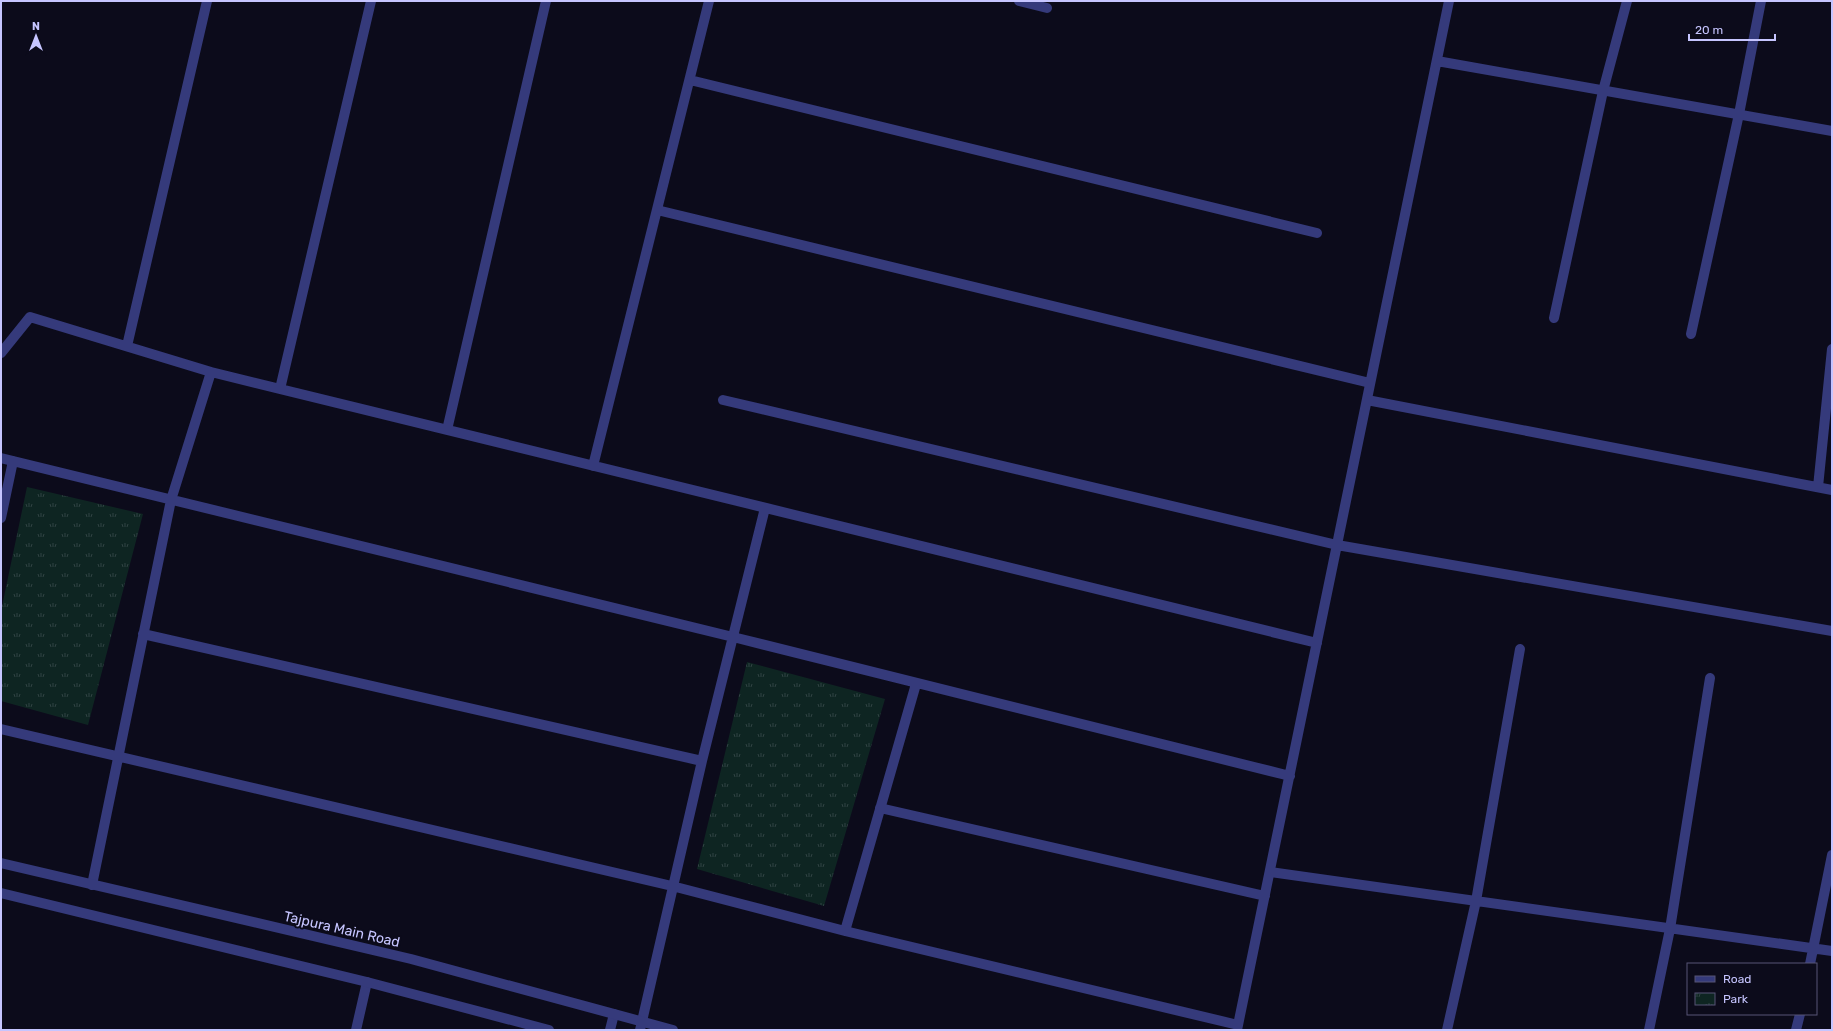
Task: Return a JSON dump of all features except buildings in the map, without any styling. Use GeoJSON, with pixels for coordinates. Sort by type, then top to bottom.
{"type":"FeatureCollection","features":[{"type":"Feature","properties":{"kind":"street"},"geometry":{"type":"LineString","coordinates":[[127,346],[207,1]]}},
{"type":"Feature","properties":{"kind":"street"},"geometry":{"type":"LineString","coordinates":[[280,389],[371,1]]}},
{"type":"Feature","properties":{"kind":"street"},"geometry":{"type":"LineString","coordinates":[[447,430],[546,1]]}},
{"type":"Feature","properties":{"kind":"street"},"geometry":{"type":"LineString","coordinates":[[594,466],[710,1]]}},
{"type":"Feature","properties":{"kind":"street"},"geometry":{"type":"LineString","coordinates":[[1019,1],[1047,8]]}},
{"type":"Feature","properties":{"kind":"street"},"geometry":{"type":"LineString","coordinates":[[1,729],[672,886],[845,931],[1238,1027],[1449,1]]}},
{"type":"Feature","properties":{"kind":"street"},"geometry":{"type":"LineString","coordinates":[[1554,318],[1603,91],[1627,1]]}},
{"type":"Feature","properties":{"kind":"street"},"geometry":{"type":"LineString","coordinates":[[1691,334],[1762,1]]}},
{"type":"Feature","properties":{"kind":"street"},"geometry":{"type":"LineString","coordinates":[[1437,61],[1832,131]]}},
{"type":"Feature","properties":{"kind":"street"},"geometry":{"type":"LineString","coordinates":[[690,80],[1317,233]]}},
{"type":"Feature","properties":{"kind":"street"},"geometry":{"type":"LineString","coordinates":[[657,210],[1370,383]]}},
{"type":"Feature","properties":{"kind":"street"},"geometry":{"type":"LineString","coordinates":[[1,353],[30,317],[211,372],[1317,643]]}},
{"type":"Feature","properties":{"kind":"street"},"geometry":{"type":"LineString","coordinates":[[1818,487],[1832,349]]}},
{"type":"Feature","properties":{"kind":"street"},"geometry":{"type":"LineString","coordinates":[[92,885],[117,757],[171,500],[211,372]]}},
{"type":"Feature","properties":{"kind":"street"},"geometry":{"type":"LineString","coordinates":[[723,400],[1337,546],[1832,631]]}},
{"type":"Feature","properties":{"kind":"street"},"geometry":{"type":"LineString","coordinates":[[1367,400],[1832,490]]}},
{"type":"Feature","properties":{"kind":"street"},"geometry":{"type":"LineString","coordinates":[[1,458],[733,636],[916,684],[1290,776]]}},
{"type":"Feature","properties":{"kind":"street"},"geometry":{"type":"LineString","coordinates":[[1,518],[13,461]]}},
{"type":"Feature","properties":{"kind":"street"},"geometry":{"type":"LineString","coordinates":[[641,1026],[672,886],[765,508]]}},
{"type":"Feature","properties":{"kind":"street"},"geometry":{"type":"LineString","coordinates":[[143,634],[702,762]]}},
{"type":"Feature","properties":{"kind":"street"},"geometry":{"type":"LineString","coordinates":[[1447,1030],[1476,901],[1520,649]]}},
{"type":"Feature","properties":{"kind":"street"},"geometry":{"type":"LineString","coordinates":[[1649,1030],[1670,929],[1710,678]]}},
{"type":"Feature","properties":{"kind":"street"},"geometry":{"type":"LineString","coordinates":[[845,931],[916,684]]}},
{"type":"Feature","properties":{"kind":"street"},"geometry":{"type":"LineString","coordinates":[[880,808],[1265,896]]}},
{"type":"Feature","properties":{"kind":"street"},"geometry":{"type":"LineString","coordinates":[[1810,963],[1832,855]]}},
{"type":"Feature","properties":{"kind":"street","name":"Tajpura Main Road"},"geometry":{"type":"LineString","coordinates":[[1,864],[411,959],[614,1014],[641,1026],[674,1030]]}},
{"type":"Feature","properties":{"kind":"street"},"geometry":{"type":"LineString","coordinates":[[1270,872],[1832,951]]}},
{"type":"Feature","properties":{"kind":"street"},"geometry":{"type":"LineString","coordinates":[[1,893],[367,982],[549,1030]]}},
{"type":"Feature","properties":{"kind":"street"},"geometry":{"type":"LineString","coordinates":[[356,1030],[367,982]]}},
{"type":"Feature","properties":{"kind":"street"},"geometry":{"type":"LineString","coordinates":[[610,1030],[614,1014]]}},
{"type":"Feature","properties":{"kind":"street"},"geometry":{"type":"LineString","coordinates":[[1796,1030],[1800,1015]]}},
{"type":"Feature","properties":{"kind":"green space"},"geometry":{"type":"Polygon","coordinates":[[[27,487],[143,514],[88,725],[1,701],[1,611],[27,487]]]}},
{"type":"Feature","properties":{"kind":"green space"},"geometry":{"type":"Polygon","coordinates":[[[747,662],[885,699],[824,906],[697,869],[747,662]]]}}]}
